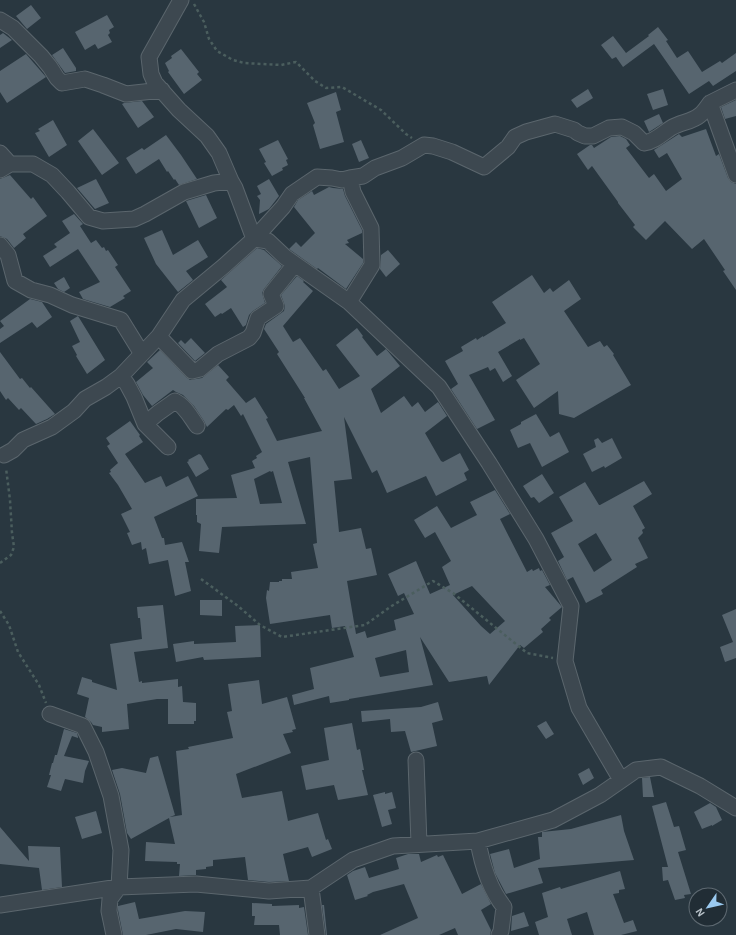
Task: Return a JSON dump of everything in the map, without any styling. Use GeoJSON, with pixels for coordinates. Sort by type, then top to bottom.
{"type":"FeatureCollection","features":[{"type":"Feature","properties":{"kind":"street"},"geometry":{"type":"LineString","coordinates":[[181,0],[149,57],[151,74],[155,83],[179,110],[207,136],[219,152],[235,188],[254,239]]}},
{"type":"Feature","properties":{"kind":"street"},"geometry":{"type":"LineString","coordinates":[[0,20],[13,28],[41,56],[62,83],[85,79],[126,94],[162,90]]}},
{"type":"Feature","properties":{"kind":"street"},"geometry":{"type":"LineString","coordinates":[[4,455],[13,450],[23,440],[52,426],[74,411],[86,399],[121,376],[159,336],[183,300],[254,239],[283,207],[292,194],[317,177],[342,180],[363,176],[375,168],[402,158],[424,145],[433,146],[452,152],[484,167],[508,147],[516,137],[526,132],[555,124],[574,130],[585,136],[592,136],[609,128],[622,127],[634,133],[644,143],[648,143],[664,134],[670,128],[690,121],[700,115],[710,103],[736,90]]}},
{"type":"Feature","properties":{"kind":"street"},"geometry":{"type":"LineString","coordinates":[[710,103],[736,175]]}},
{"type":"Feature","properties":{"kind":"street"},"geometry":{"type":"LineString","coordinates":[[3,162],[33,164],[52,175],[89,217],[103,221],[134,218],[145,214],[184,192],[214,183],[231,181]]}},
{"type":"Feature","properties":{"kind":"street"},"geometry":{"type":"LineString","coordinates":[[349,302],[372,265],[371,228],[353,192],[350,178]]}},
{"type":"Feature","properties":{"kind":"street"},"geometry":{"type":"LineString","coordinates":[[254,239],[268,241],[295,264],[349,302],[439,387],[536,539],[571,606],[565,661],[579,708],[621,780]]}},
{"type":"Feature","properties":{"kind":"street"},"geometry":{"type":"LineString","coordinates":[[0,245],[8,255],[15,281],[31,290],[50,295],[72,305],[121,320],[142,354]]}},
{"type":"Feature","properties":{"kind":"street"},"geometry":{"type":"LineString","coordinates":[[159,336],[192,371],[200,369],[218,354],[249,338],[253,334],[258,318],[276,306],[271,294],[295,264]]}},
{"type":"Feature","properties":{"kind":"street"},"geometry":{"type":"LineString","coordinates":[[121,376],[134,397],[145,424],[168,447]]}},
{"type":"Feature","properties":{"kind":"street"},"geometry":{"type":"LineString","coordinates":[[145,424],[175,401],[187,411],[197,426]]}},
{"type":"Feature","properties":{"kind":"street"},"geometry":{"type":"LineString","coordinates":[[50,714],[83,726],[96,752],[111,796],[121,850],[119,887],[110,899],[109,911],[114,935]]}},
{"type":"Feature","properties":{"kind":"street"},"geometry":{"type":"LineString","coordinates":[[416,760],[419,844]]}},
{"type":"Feature","properties":{"kind":"street"},"geometry":{"type":"LineString","coordinates":[[0,905],[119,887],[196,884],[269,891],[311,888],[353,860],[393,846],[478,841],[553,820],[600,795],[636,770],[661,767],[700,786],[736,808]]}},
{"type":"Feature","properties":{"kind":"street"},"geometry":{"type":"LineString","coordinates":[[478,841],[489,881],[496,897],[504,907],[501,931],[499,935]]}},
{"type":"Feature","properties":{"kind":"street"},"geometry":{"type":"LineString","coordinates":[[311,888],[317,935]]}},
{"type":"Feature","properties":{"kind":"path"},"geometry":{"type":"LineString","coordinates":[[192,0],[204,22],[209,39],[217,51],[233,60],[244,63],[281,65],[296,62],[315,81],[326,88],[342,87],[381,110],[406,134],[424,145]]}},
{"type":"Feature","properties":{"kind":"path"},"geometry":{"type":"LineString","coordinates":[[0,563],[11,555],[14,547],[4,455]]}},
{"type":"Feature","properties":{"kind":"path"},"geometry":{"type":"LineString","coordinates":[[201,580],[238,606],[260,625],[282,637],[365,625],[390,607],[433,581],[453,593],[527,653],[565,661]]}},
{"type":"Feature","properties":{"kind":"path"},"geometry":{"type":"LineString","coordinates":[[0,611],[9,625],[18,652],[39,685],[50,714]]}},
{"type":"Feature","properties":{"kind":"building"},"geometry":{"type":"Polygon","coordinates":[[[31,5],[41,18],[27,29],[16,16],[31,5]]]}},
{"type":"Feature","properties":{"kind":"building"},"geometry":{"type":"Polygon","coordinates":[[[107,15],[114,27],[109,30],[110,33],[108,35],[112,42],[98,49],[95,44],[85,50],[75,32],[107,15]]]}},
{"type":"Feature","properties":{"kind":"building"},"geometry":{"type":"Polygon","coordinates":[[[658,27],[668,40],[666,41],[677,58],[688,51],[702,72],[720,61],[722,63],[736,53],[736,71],[713,86],[709,81],[689,94],[654,44],[623,67],[616,57],[612,59],[601,45],[613,36],[626,53],[649,36],[648,35],[658,27]]]}},
{"type":"Feature","properties":{"kind":"building"},"geometry":{"type":"Polygon","coordinates":[[[3,33],[12,40],[0,48],[0,35],[3,33]]]}},
{"type":"Feature","properties":{"kind":"building"},"geometry":{"type":"Polygon","coordinates":[[[63,48],[76,68],[76,71],[65,73],[52,55],[63,48]]]}},
{"type":"Feature","properties":{"kind":"building"},"geometry":{"type":"Polygon","coordinates":[[[181,49],[199,72],[197,74],[202,80],[184,94],[168,72],[169,71],[165,63],[172,58],[171,56],[181,49]]]}},
{"type":"Feature","properties":{"kind":"building"},"geometry":{"type":"Polygon","coordinates":[[[26,54],[46,77],[7,103],[0,92],[0,71],[26,54]]]}},
{"type":"Feature","properties":{"kind":"building"},"geometry":{"type":"Polygon","coordinates":[[[588,89],[593,98],[577,108],[571,100],[588,89]]]}},
{"type":"Feature","properties":{"kind":"building"},"geometry":{"type":"Polygon","coordinates":[[[663,89],[668,105],[653,110],[647,94],[663,89]]]}},
{"type":"Feature","properties":{"kind":"building"},"geometry":{"type":"Polygon","coordinates":[[[336,92],[341,110],[336,112],[344,142],[320,149],[313,125],[315,123],[307,103],[336,92]]]}},
{"type":"Feature","properties":{"kind":"building"},"geometry":{"type":"Polygon","coordinates":[[[736,100],[736,116],[725,119],[721,107],[736,100]]]}},
{"type":"Feature","properties":{"kind":"building"},"geometry":{"type":"Polygon","coordinates":[[[142,101],[154,117],[138,128],[122,104],[142,101]]]}},
{"type":"Feature","properties":{"kind":"building"},"geometry":{"type":"Polygon","coordinates":[[[659,114],[663,123],[649,132],[644,121],[659,114]]]}},
{"type":"Feature","properties":{"kind":"building"},"geometry":{"type":"Polygon","coordinates":[[[53,120],[67,145],[49,157],[35,133],[40,131],[38,129],[53,120]]]}},
{"type":"Feature","properties":{"kind":"building"},"geometry":{"type":"Polygon","coordinates":[[[93,129],[119,163],[102,175],[78,141],[93,129]]]}},
{"type":"Feature","properties":{"kind":"building"},"geometry":{"type":"Polygon","coordinates":[[[706,129],[716,156],[719,154],[728,178],[731,182],[736,184],[736,290],[723,271],[725,270],[704,239],[692,249],[665,221],[646,240],[633,227],[635,225],[592,166],[588,170],[577,154],[590,145],[594,148],[611,137],[620,136],[626,139],[630,145],[626,148],[649,178],[654,174],[666,191],[682,179],[667,153],[659,158],[654,150],[679,134],[682,137],[706,129]]]}},
{"type":"Feature","properties":{"kind":"building"},"geometry":{"type":"Polygon","coordinates":[[[166,135],[197,179],[179,185],[168,171],[167,172],[159,159],[136,174],[126,158],[142,148],[144,150],[166,135]]]}},
{"type":"Feature","properties":{"kind":"building"},"geometry":{"type":"Polygon","coordinates":[[[278,140],[288,159],[286,160],[288,165],[282,168],[283,170],[272,176],[264,163],[266,162],[259,149],[278,140]]]}},
{"type":"Feature","properties":{"kind":"building"},"geometry":{"type":"Polygon","coordinates":[[[361,140],[369,158],[359,162],[352,144],[361,140]]]}},
{"type":"Feature","properties":{"kind":"building"},"geometry":{"type":"Polygon","coordinates":[[[10,175],[31,199],[33,197],[47,216],[23,234],[26,238],[14,248],[7,239],[0,236],[0,179],[10,175]]]}},
{"type":"Feature","properties":{"kind":"building"},"geometry":{"type":"Polygon","coordinates":[[[96,179],[109,203],[95,209],[77,188],[96,179]]]}},
{"type":"Feature","properties":{"kind":"building"},"geometry":{"type":"Polygon","coordinates":[[[269,179],[279,196],[269,209],[259,214],[260,200],[257,196],[261,194],[257,186],[269,179]]]}},
{"type":"Feature","properties":{"kind":"building"},"geometry":{"type":"Polygon","coordinates":[[[329,187],[343,189],[362,230],[362,233],[347,240],[349,243],[345,244],[363,259],[363,263],[346,289],[289,249],[296,242],[301,247],[315,233],[294,207],[298,200],[312,191],[314,195],[329,187]]]}},
{"type":"Feature","properties":{"kind":"building"},"geometry":{"type":"Polygon","coordinates":[[[206,195],[217,218],[199,228],[186,201],[206,195]]]}},
{"type":"Feature","properties":{"kind":"building"},"geometry":{"type":"Polygon","coordinates":[[[74,214],[83,224],[80,226],[91,243],[96,240],[102,248],[104,247],[106,251],[108,250],[118,265],[115,267],[131,291],[123,296],[125,298],[110,307],[83,299],[79,292],[100,282],[78,249],[50,267],[43,256],[57,247],[54,244],[70,233],[62,221],[74,214]]]}},
{"type":"Feature","properties":{"kind":"building"},"geometry":{"type":"Polygon","coordinates":[[[162,230],[173,255],[198,240],[208,257],[186,271],[193,280],[178,292],[156,264],[144,238],[162,230]]]}},
{"type":"Feature","properties":{"kind":"building"},"geometry":{"type":"Polygon","coordinates":[[[257,248],[264,250],[282,266],[262,293],[265,303],[249,315],[246,325],[243,327],[231,308],[215,317],[205,304],[227,287],[221,280],[257,248]]]}},
{"type":"Feature","properties":{"kind":"building"},"geometry":{"type":"Polygon","coordinates":[[[388,250],[400,264],[386,277],[380,269],[381,255],[388,250]]]}},
{"type":"Feature","properties":{"kind":"building"},"geometry":{"type":"Polygon","coordinates":[[[532,275],[544,293],[550,288],[553,292],[569,280],[581,299],[564,311],[588,347],[600,341],[604,347],[607,345],[614,354],[613,355],[631,385],[574,418],[559,414],[558,391],[534,408],[516,380],[540,364],[524,338],[520,339],[498,352],[512,376],[503,382],[495,368],[490,371],[488,367],[469,375],[495,420],[477,429],[451,389],[458,384],[445,361],[463,351],[461,347],[476,338],[477,340],[483,337],[506,323],[492,302],[532,275]]]}},
{"type":"Feature","properties":{"kind":"building"},"geometry":{"type":"Polygon","coordinates":[[[297,276],[313,291],[283,326],[293,342],[300,338],[323,371],[326,369],[339,389],[360,376],[336,345],[357,328],[377,356],[386,349],[400,366],[371,389],[381,413],[404,396],[412,407],[418,402],[425,412],[438,402],[447,416],[425,433],[441,461],[443,462],[460,453],[469,470],[464,473],[467,480],[436,496],[426,476],[387,493],[377,470],[372,473],[344,417],[352,479],[334,481],[339,532],[361,528],[366,549],[371,548],[377,575],[347,581],[356,634],[365,631],[367,638],[396,630],[394,620],[414,614],[404,593],[398,596],[388,574],[416,561],[430,594],[450,585],[442,567],[451,561],[435,532],[425,538],[414,520],[437,506],[451,528],[477,515],[470,502],[495,490],[510,514],[500,519],[527,572],[532,569],[533,571],[539,568],[540,571],[542,570],[550,585],[545,587],[562,607],[549,618],[551,620],[541,629],[543,632],[524,648],[520,645],[489,685],[487,676],[449,682],[420,637],[433,685],[330,703],[329,696],[294,705],[292,695],[314,689],[310,668],[354,657],[345,626],[332,628],[330,615],[270,624],[266,598],[267,590],[269,591],[270,582],[279,582],[282,581],[282,579],[292,579],[291,572],[318,568],[313,544],[317,543],[310,457],[288,462],[306,524],[222,527],[219,553],[199,551],[201,524],[197,522],[196,499],[237,498],[231,475],[255,468],[252,461],[262,452],[243,414],[241,416],[234,405],[228,410],[226,409],[207,427],[194,406],[183,395],[173,390],[152,406],[143,395],[136,382],[153,368],[147,362],[160,350],[190,380],[202,378],[218,365],[229,377],[226,380],[246,403],[255,397],[268,418],[266,419],[277,441],[322,431],[305,398],[277,354],[279,352],[264,329],[266,324],[284,311],[285,306],[281,295],[297,276]],[[273,471],[254,479],[260,504],[282,503],[273,471]],[[472,586],[453,595],[490,634],[505,621],[472,586]],[[406,650],[375,658],[380,677],[409,672],[406,650]]]}},
{"type":"Feature","properties":{"kind":"building"},"geometry":{"type":"Polygon","coordinates":[[[64,277],[70,288],[64,292],[58,289],[54,283],[64,277]]]}},
{"type":"Feature","properties":{"kind":"building"},"geometry":{"type":"Polygon","coordinates":[[[30,299],[42,302],[52,317],[37,328],[32,322],[0,343],[0,329],[4,326],[0,321],[30,299]]]}},
{"type":"Feature","properties":{"kind":"building"},"geometry":{"type":"Polygon","coordinates":[[[78,316],[105,360],[87,374],[72,346],[80,342],[70,321],[78,316]]]}},
{"type":"Feature","properties":{"kind":"building"},"geometry":{"type":"Polygon","coordinates":[[[191,338],[205,353],[195,361],[178,343],[181,340],[185,344],[191,338]]]}},
{"type":"Feature","properties":{"kind":"building"},"geometry":{"type":"Polygon","coordinates":[[[0,352],[20,379],[22,378],[30,388],[31,387],[55,414],[36,424],[21,408],[19,410],[8,398],[6,400],[0,391],[0,352]]]}},
{"type":"Feature","properties":{"kind":"building"},"geometry":{"type":"Polygon","coordinates":[[[536,414],[550,437],[559,432],[569,452],[542,467],[530,443],[518,448],[510,430],[536,414]]]}},
{"type":"Feature","properties":{"kind":"building"},"geometry":{"type":"Polygon","coordinates":[[[130,421],[143,442],[125,454],[145,483],[161,476],[166,487],[188,476],[198,496],[154,517],[162,538],[164,538],[165,545],[182,542],[189,562],[185,562],[191,591],[175,596],[168,560],[149,564],[146,548],[142,550],[141,542],[132,545],[127,533],[130,532],[121,514],[132,509],[109,473],[111,472],[110,470],[118,463],[107,446],[110,444],[106,438],[130,421]]]}},
{"type":"Feature","properties":{"kind":"building"},"geometry":{"type":"Polygon","coordinates":[[[598,438],[602,443],[612,438],[622,458],[605,468],[604,466],[592,472],[583,454],[596,447],[594,440],[598,438]]]}},
{"type":"Feature","properties":{"kind":"building"},"geometry":{"type":"Polygon","coordinates":[[[199,454],[209,469],[196,477],[187,462],[199,454]]]}},
{"type":"Feature","properties":{"kind":"building"},"geometry":{"type":"Polygon","coordinates":[[[542,474],[554,493],[539,503],[534,497],[531,498],[523,486],[542,474]]]}},
{"type":"Feature","properties":{"kind":"building"},"geometry":{"type":"Polygon","coordinates":[[[644,481],[652,494],[633,506],[645,528],[642,530],[643,533],[638,538],[648,558],[635,564],[637,567],[601,590],[603,594],[586,603],[573,577],[567,580],[558,561],[564,557],[551,533],[573,521],[559,497],[585,482],[600,505],[644,481]],[[596,533],[578,544],[594,572],[612,560],[596,533]]]}},
{"type":"Feature","properties":{"kind":"building"},"geometry":{"type":"Polygon","coordinates":[[[200,600],[222,600],[222,616],[200,615],[200,600]]]}},
{"type":"Feature","properties":{"kind":"building"},"geometry":{"type":"Polygon","coordinates":[[[163,605],[168,648],[134,652],[139,682],[142,681],[142,683],[178,679],[178,687],[182,686],[183,702],[196,703],[196,721],[194,721],[194,724],[168,724],[168,699],[157,699],[127,704],[129,729],[102,732],[102,727],[93,725],[85,717],[89,698],[77,694],[82,677],[92,680],[92,682],[117,690],[110,644],[142,639],[140,618],[138,618],[137,607],[163,605]]]}},
{"type":"Feature","properties":{"kind":"building"},"geometry":{"type":"Polygon","coordinates":[[[736,609],[736,658],[725,662],[720,647],[733,642],[722,615],[736,609]]]}},
{"type":"Feature","properties":{"kind":"building"},"geometry":{"type":"Polygon","coordinates":[[[260,625],[261,657],[204,660],[203,657],[176,662],[173,644],[194,641],[194,644],[236,642],[235,626],[260,625]]]}},
{"type":"Feature","properties":{"kind":"building"},"geometry":{"type":"Polygon","coordinates":[[[259,680],[262,704],[287,697],[296,729],[292,730],[293,732],[283,734],[291,753],[236,774],[242,798],[282,791],[288,821],[318,813],[326,840],[328,839],[332,849],[312,857],[308,847],[283,854],[289,881],[269,882],[248,880],[245,857],[213,860],[213,866],[206,867],[206,869],[196,870],[196,875],[179,876],[180,864],[177,864],[177,862],[145,861],[146,842],[175,844],[169,818],[131,839],[127,833],[120,794],[112,770],[122,768],[146,773],[150,758],[158,756],[175,815],[170,817],[182,815],[176,751],[189,749],[188,747],[233,738],[227,712],[232,711],[228,684],[259,680]]]}},
{"type":"Feature","properties":{"kind":"building"},"geometry":{"type":"Polygon","coordinates":[[[438,702],[443,720],[432,723],[437,746],[411,752],[405,731],[391,732],[390,719],[362,722],[361,711],[421,707],[438,702]]]}},
{"type":"Feature","properties":{"kind":"building"},"geometry":{"type":"Polygon","coordinates":[[[546,721],[554,734],[546,739],[537,726],[546,721]]]}},
{"type":"Feature","properties":{"kind":"building"},"geometry":{"type":"Polygon","coordinates":[[[352,723],[357,750],[360,749],[364,770],[362,770],[368,795],[338,800],[334,785],[306,790],[301,766],[329,760],[324,728],[352,723]]]}},
{"type":"Feature","properties":{"kind":"building"},"geometry":{"type":"Polygon","coordinates":[[[64,729],[77,733],[78,738],[72,736],[64,756],[89,761],[85,771],[83,783],[65,779],[61,791],[47,787],[51,775],[49,775],[52,763],[55,755],[57,755],[64,729]]]}},
{"type":"Feature","properties":{"kind":"building"},"geometry":{"type":"Polygon","coordinates":[[[589,768],[594,778],[583,785],[578,774],[589,768]]]}},
{"type":"Feature","properties":{"kind":"building"},"geometry":{"type":"Polygon","coordinates":[[[650,777],[654,797],[643,797],[642,778],[650,777]]]}},
{"type":"Feature","properties":{"kind":"building"},"geometry":{"type":"Polygon","coordinates":[[[385,792],[385,794],[392,792],[396,808],[388,810],[392,824],[382,827],[373,795],[385,792]]]}},
{"type":"Feature","properties":{"kind":"building"},"geometry":{"type":"Polygon","coordinates":[[[666,802],[674,827],[679,826],[686,850],[678,852],[689,887],[688,894],[684,895],[685,898],[675,900],[668,880],[663,881],[662,867],[668,867],[652,806],[666,802]]]}},
{"type":"Feature","properties":{"kind":"building"},"geometry":{"type":"Polygon","coordinates":[[[710,803],[716,807],[722,820],[712,826],[702,829],[694,812],[710,803]]]}},
{"type":"Feature","properties":{"kind":"building"},"geometry":{"type":"Polygon","coordinates":[[[96,811],[102,833],[82,839],[75,817],[96,811]]]}},
{"type":"Feature","properties":{"kind":"building"},"geometry":{"type":"Polygon","coordinates":[[[621,815],[624,831],[634,860],[538,868],[543,883],[506,894],[495,873],[490,854],[509,849],[514,868],[540,859],[538,837],[542,837],[542,832],[571,829],[621,815]]]}},
{"type":"Feature","properties":{"kind":"building"},"geometry":{"type":"Polygon","coordinates":[[[0,827],[29,861],[28,846],[60,847],[62,887],[42,890],[39,868],[0,864],[0,827]]]}},
{"type":"Feature","properties":{"kind":"building"},"geometry":{"type":"Polygon","coordinates":[[[408,854],[419,854],[421,862],[437,855],[438,857],[443,855],[462,894],[481,884],[491,904],[481,910],[491,930],[490,935],[458,935],[455,928],[439,935],[380,935],[418,918],[404,884],[373,892],[367,895],[368,896],[355,900],[347,875],[353,871],[365,867],[369,878],[399,869],[396,858],[408,854]]]}},
{"type":"Feature","properties":{"kind":"building"},"geometry":{"type":"Polygon","coordinates":[[[620,871],[625,889],[619,890],[619,893],[613,894],[624,923],[633,920],[637,931],[621,935],[594,935],[587,912],[567,919],[572,935],[539,935],[535,922],[548,917],[542,893],[560,887],[561,889],[620,871]]]}},
{"type":"Feature","properties":{"kind":"building"},"geometry":{"type":"Polygon","coordinates":[[[135,902],[139,919],[185,911],[205,912],[203,932],[176,929],[146,935],[123,935],[118,906],[135,902]]]}},
{"type":"Feature","properties":{"kind":"building"},"geometry":{"type":"Polygon","coordinates":[[[252,903],[272,904],[272,906],[299,905],[299,908],[304,907],[308,935],[280,935],[279,925],[254,925],[255,916],[252,916],[252,903]]]}},
{"type":"Feature","properties":{"kind":"building"},"geometry":{"type":"Polygon","coordinates":[[[322,905],[324,905],[327,935],[326,935],[322,905]]]}},
{"type":"Feature","properties":{"kind":"building"},"geometry":{"type":"Polygon","coordinates":[[[524,912],[529,926],[511,931],[512,916],[524,912]]]}}]}
